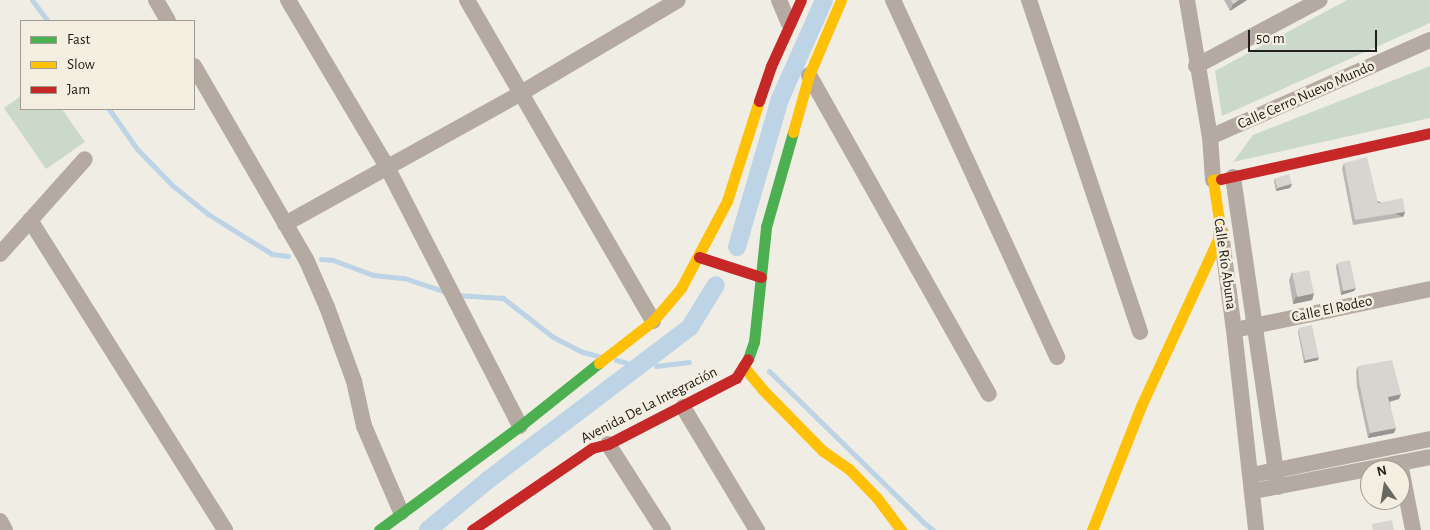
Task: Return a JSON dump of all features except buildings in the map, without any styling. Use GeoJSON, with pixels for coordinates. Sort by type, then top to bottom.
{"type":"FeatureCollection","features":[{"type":"Feature","properties":{"kind":"main road"},"geometry":{"type":"LineString","coordinates":[[379,530],[520,426],[653,321],[681,288],[727,201],[771,66],[801,0]]}},
{"type":"Feature","properties":{"kind":"main road","name":"Avenida De La Integración"},"geometry":{"type":"LineString","coordinates":[[475,529],[592,448],[608,444],[683,408],[736,378],[750,356],[754,342],[766,227],[809,75],[841,0]]}},
{"type":"Feature","properties":{"kind":"main road"},"geometry":{"type":"LineString","coordinates":[[1214,180],[1430,133]]}},
{"type":"Feature","properties":{"kind":"main road","name":"Calle Río Abuna"},"geometry":{"type":"LineString","coordinates":[[1214,180],[1221,232]]}},
{"type":"Feature","properties":{"kind":"main road"},"geometry":{"type":"LineString","coordinates":[[1092,530],[1141,406],[1221,232]]}},
{"type":"Feature","properties":{"kind":"main road"},"geometry":{"type":"LineString","coordinates":[[699,257],[761,276]]}},
{"type":"Feature","properties":{"kind":"main road"},"geometry":{"type":"LineString","coordinates":[[744,366],[763,390],[823,451],[849,469],[877,498],[901,530]]}},
{"type":"Feature","properties":{"kind":"street"},"geometry":{"type":"LineString","coordinates":[[156,0],[167,20]]}},
{"type":"Feature","properties":{"kind":"street"},"geometry":{"type":"LineString","coordinates":[[288,0],[387,167],[520,426]]}},
{"type":"Feature","properties":{"kind":"street"},"geometry":{"type":"LineString","coordinates":[[467,0],[653,321]]}},
{"type":"Feature","properties":{"kind":"street"},"geometry":{"type":"LineString","coordinates":[[285,224],[521,93],[678,0]]}},
{"type":"Feature","properties":{"kind":"street"},"geometry":{"type":"LineString","coordinates":[[779,0],[789,23]]}},
{"type":"Feature","properties":{"kind":"street"},"geometry":{"type":"LineString","coordinates":[[893,0],[1057,357]]}},
{"type":"Feature","properties":{"kind":"street"},"geometry":{"type":"LineString","coordinates":[[1029,0],[1140,332]]}},
{"type":"Feature","properties":{"kind":"street","name":"Calle Río Abuna"},"geometry":{"type":"LineString","coordinates":[[1187,0],[1196,66],[1210,137],[1214,180]]}},
{"type":"Feature","properties":{"kind":"street"},"geometry":{"type":"LineString","coordinates":[[1196,66],[1320,0]]}},
{"type":"Feature","properties":{"kind":"street","name":"Calle Cerro Nuevo Mundo"},"geometry":{"type":"LineString","coordinates":[[1210,137],[1430,40]]}},
{"type":"Feature","properties":{"kind":"street"},"geometry":{"type":"LineString","coordinates":[[195,68],[306,259],[327,307],[354,381],[364,426],[401,512]]}},
{"type":"Feature","properties":{"kind":"street"},"geometry":{"type":"LineString","coordinates":[[809,75],[989,394]]}},
{"type":"Feature","properties":{"kind":"street"},"geometry":{"type":"LineString","coordinates":[[0,254],[85,158]]}},
{"type":"Feature","properties":{"kind":"street"},"geometry":{"type":"LineString","coordinates":[[1233,177],[1277,479]]}},
{"type":"Feature","properties":{"kind":"street"},"geometry":{"type":"LineString","coordinates":[[30,220],[225,530]]}},
{"type":"Feature","properties":{"kind":"street","name":"Calle Río Abuna"},"geometry":{"type":"LineString","coordinates":[[1221,232],[1253,483],[1256,530]]}},
{"type":"Feature","properties":{"kind":"street","name":"Calle El Rodeo"},"geometry":{"type":"LineString","coordinates":[[1234,330],[1430,289]]}},
{"type":"Feature","properties":{"kind":"street"},"geometry":{"type":"LineString","coordinates":[[683,408],[757,530]]}},
{"type":"Feature","properties":{"kind":"street"},"geometry":{"type":"LineString","coordinates":[[1277,479],[1430,439]]}},
{"type":"Feature","properties":{"kind":"street"},"geometry":{"type":"LineString","coordinates":[[608,444],[663,530]]}},
{"type":"Feature","properties":{"kind":"street"},"geometry":{"type":"LineString","coordinates":[[1410,461],[1430,457]]}},
{"type":"Feature","properties":{"kind":"street"},"geometry":{"type":"LineString","coordinates":[[1253,483],[1360,468]]}},
{"type":"Feature","properties":{"kind":"street"},"geometry":{"type":"LineString","coordinates":[[1409,510],[1413,530]]}},
{"type":"Feature","properties":{"kind":"street"},"geometry":{"type":"LineString","coordinates":[[0,521],[5,530]]}},
{"type":"Feature","properties":{"kind":"green space"},"geometry":{"type":"Polygon","coordinates":[[[1347,0],[1430,0],[1430,23],[1222,116],[1215,71],[1347,0]]]}},
{"type":"Feature","properties":{"kind":"green space"},"geometry":{"type":"Polygon","coordinates":[[[1430,66],[1430,118],[1233,162],[1253,135],[1430,66]]]}},
{"type":"Feature","properties":{"kind":"green space"},"geometry":{"type":"Polygon","coordinates":[[[20,97],[20,110],[63,110],[85,142],[46,169],[4,108],[20,97]]]}},
{"type":"Feature","properties":{"kind":"waterway"},"geometry":{"type":"LineString","coordinates":[[32,0],[47,20]]}},
{"type":"Feature","properties":{"kind":"waterway"},"geometry":{"type":"LineString","coordinates":[[737,247],[780,99],[824,0]]}},
{"type":"Feature","properties":{"kind":"waterway"},"geometry":{"type":"LineString","coordinates":[[110,110],[137,149],[172,185],[208,214],[272,254],[288,256]]}},
{"type":"Feature","properties":{"kind":"waterway"},"geometry":{"type":"LineString","coordinates":[[321,259],[333,260],[373,275],[404,278],[446,292]]}},
{"type":"Feature","properties":{"kind":"waterway"},"geometry":{"type":"LineString","coordinates":[[428,530],[488,480],[690,327],[716,285]]}},
{"type":"Feature","properties":{"kind":"waterway"},"geometry":{"type":"LineString","coordinates":[[456,295],[503,298],[553,337],[583,352],[598,356]]}},
{"type":"Feature","properties":{"kind":"waterway"},"geometry":{"type":"LineString","coordinates":[[616,360],[627,363]]}},
{"type":"Feature","properties":{"kind":"waterway"},"geometry":{"type":"LineString","coordinates":[[656,366],[689,362]]}},
{"type":"Feature","properties":{"kind":"waterway"},"geometry":{"type":"LineString","coordinates":[[769,371],[933,530]]}},
{"type":"Feature","properties":{"kind":"traffic: fast"},"geometry":{"type":"LineString","coordinates":[[748,359],[754,342],[766,227],[793,132]]}},
{"type":"Feature","properties":{"kind":"traffic: fast"},"geometry":{"type":"LineString","coordinates":[[379,530],[520,426],[599,363]]}},
{"type":"Feature","properties":{"kind":"traffic: slow"},"geometry":{"type":"LineString","coordinates":[[793,132],[809,75],[841,0]]}},
{"type":"Feature","properties":{"kind":"traffic: slow"},"geometry":{"type":"LineString","coordinates":[[599,363],[653,321],[681,288],[727,201],[759,101]]}},
{"type":"Feature","properties":{"kind":"traffic: slow"},"geometry":{"type":"LineString","coordinates":[[1092,530],[1141,406],[1221,233],[1213,180],[1221,179]]}},
{"type":"Feature","properties":{"kind":"traffic: slow"},"geometry":{"type":"LineString","coordinates":[[743,366],[763,390],[823,451],[849,469],[877,498],[901,530]]}},
{"type":"Feature","properties":{"kind":"traffic: jam"},"geometry":{"type":"LineString","coordinates":[[759,101],[771,66],[801,0]]}},
{"type":"Feature","properties":{"kind":"traffic: jam"},"geometry":{"type":"LineString","coordinates":[[1221,179],[1430,133]]}},
{"type":"Feature","properties":{"kind":"traffic: jam"},"geometry":{"type":"LineString","coordinates":[[699,257],[761,277]]}},
{"type":"Feature","properties":{"kind":"traffic: jam"},"geometry":{"type":"LineString","coordinates":[[472,530],[592,448],[608,444],[736,378],[748,359]]}}]}
